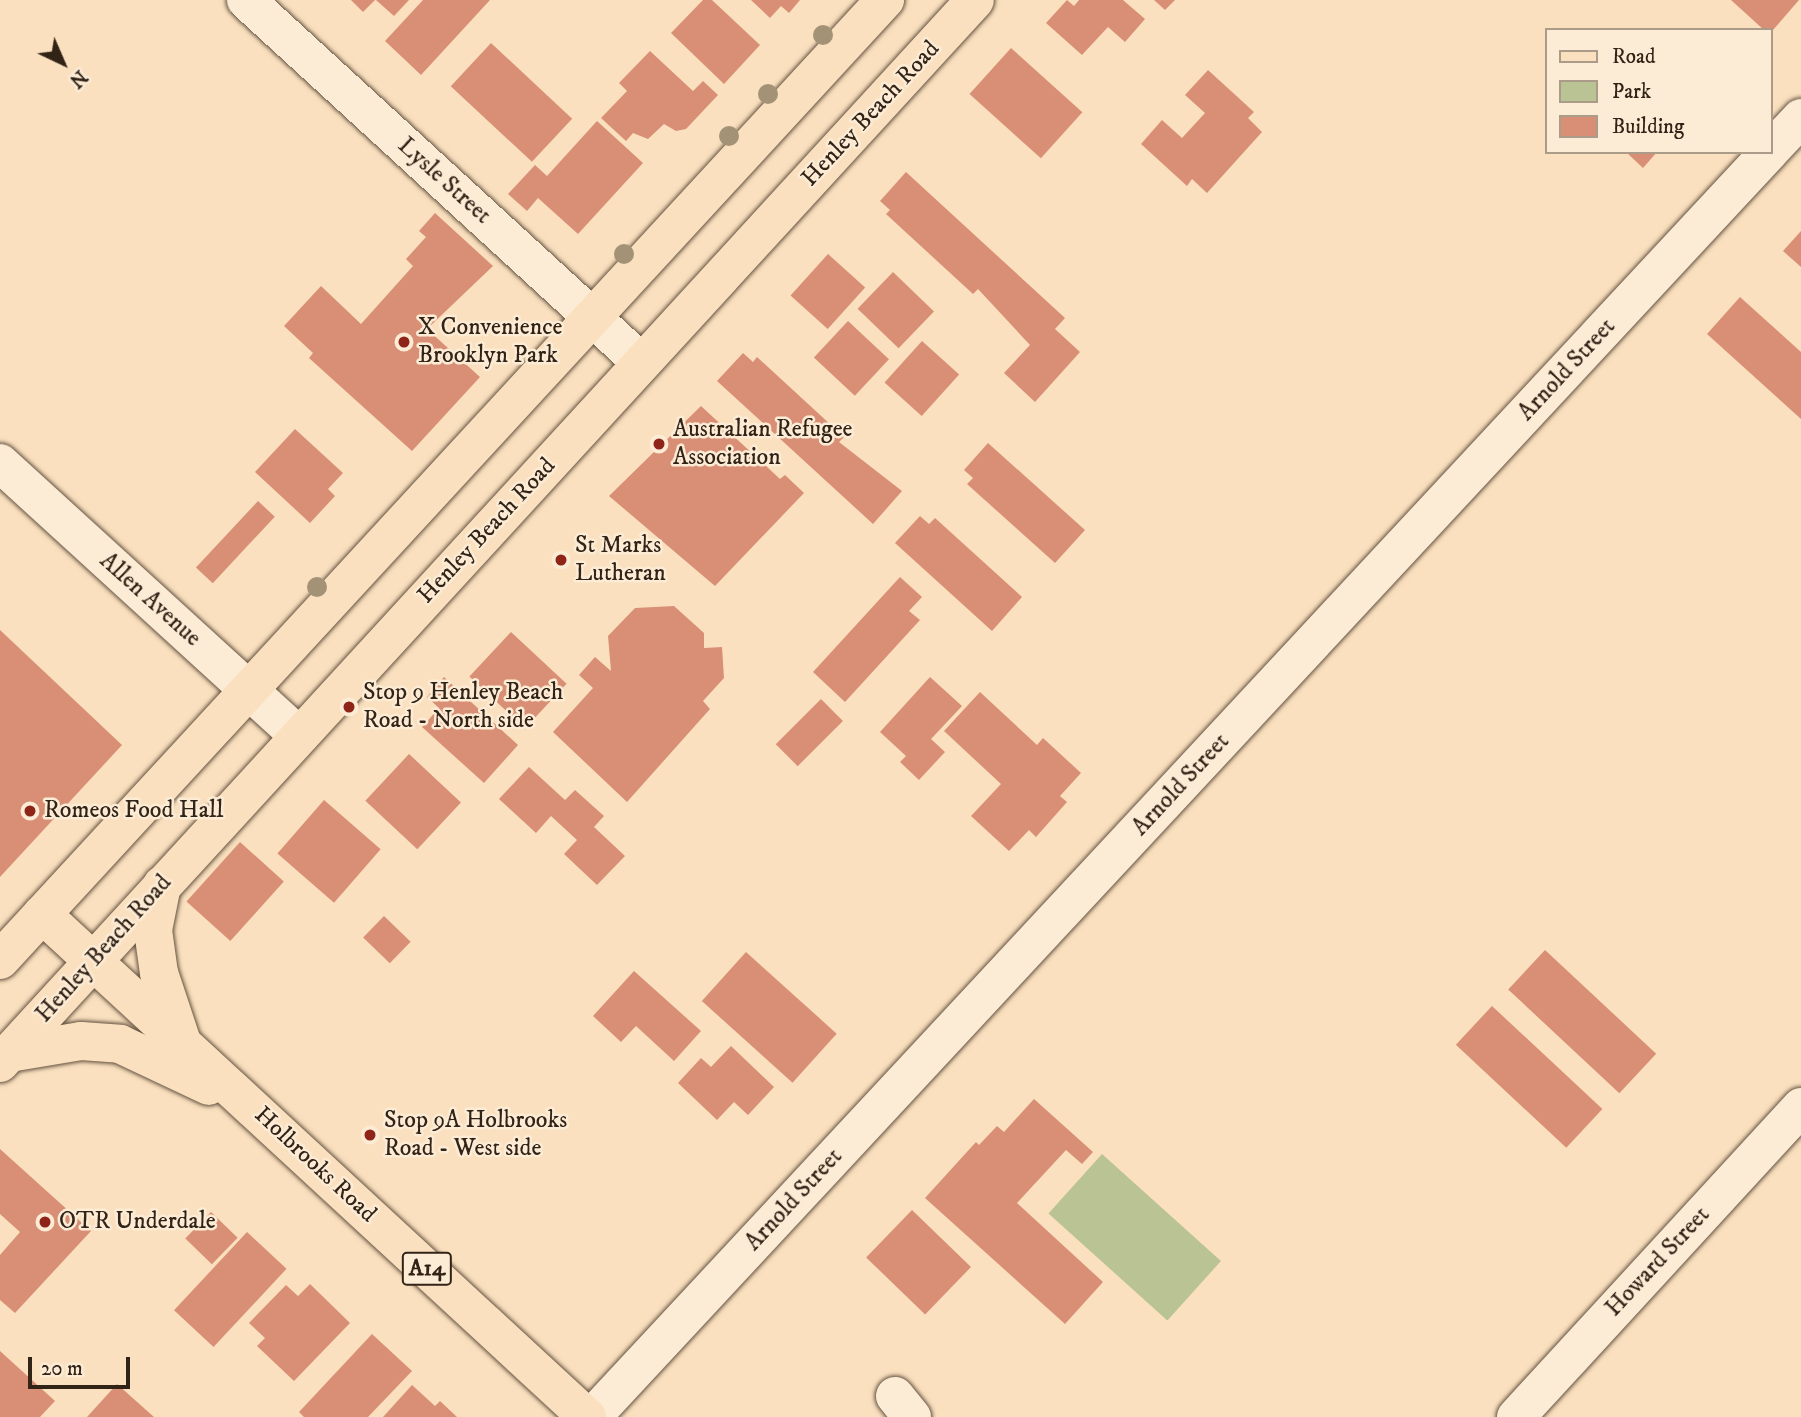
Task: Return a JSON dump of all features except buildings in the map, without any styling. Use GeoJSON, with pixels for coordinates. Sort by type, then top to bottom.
{"type":"FeatureCollection","features":[{"type":"Feature","properties":{"kind":"main road"},"geometry":{"type":"LineString","coordinates":[[0,960],[884,0]]}},
{"type":"Feature","properties":{"kind":"main road","name":"Henley Beach Road"},"geometry":{"type":"LineString","coordinates":[[5,1058],[975,0]]}},
{"type":"Feature","properties":{"kind":"main road"},"geometry":{"type":"LineString","coordinates":[[162,885],[153,930],[159,973],[183,1043]]}},
{"type":"Feature","properties":{"kind":"main road","name":"Holbrooks Road"},"geometry":{"type":"LineString","coordinates":[[42,914],[590,1417]]}},
{"type":"Feature","properties":{"kind":"main road","name":"A14"},"geometry":{"type":"LineString","coordinates":[[5,1058],[81,1041],[120,1044],[186,1071],[267,1122]]}},
{"type":"Feature","properties":{"kind":"street","name":"Lysle Street"},"geometry":{"type":"LineString","coordinates":[[246,0],[642,363]]}},
{"type":"Feature","properties":{"kind":"street","name":"Arnold Street"},"geometry":{"type":"LineString","coordinates":[[1773,148],[1801,118]]}},
{"type":"Feature","properties":{"kind":"street","name":"Arnold Street"},"geometry":{"type":"LineString","coordinates":[[590,1417],[1767,154]]}},
{"type":"Feature","properties":{"kind":"street","name":"Allen Avenue"},"geometry":{"type":"LineString","coordinates":[[0,463],[299,736]]}},
{"type":"Feature","properties":{"kind":"street","name":"Howard Street"},"geometry":{"type":"LineString","coordinates":[[1516,1417],[1801,1107]]}},
{"type":"Feature","properties":{"kind":"green space"},"geometry":{"type":"Polygon","coordinates":[[[1102,1154],[1221,1261],[1167,1321],[1048,1213],[1102,1154]]]}},
{"type":"Feature","properties":{"kind":"place","name":"X Convenience Brooklyn Park"},"geometry":{"type":"Point","coordinates":[404,342]}},
{"type":"Feature","properties":{"kind":"place","name":"Australian Refugee Association"},"geometry":{"type":"Point","coordinates":[659,444]}},
{"type":"Feature","properties":{"kind":"place","name":"St Marks Lutheran"},"geometry":{"type":"Point","coordinates":[561,560]}},
{"type":"Feature","properties":{"kind":"place","name":"Stop 9 Henley Beach Road - North side"},"geometry":{"type":"Point","coordinates":[349,707]}},
{"type":"Feature","properties":{"kind":"place","name":"Romeos Food Hall"},"geometry":{"type":"Point","coordinates":[30,811]}},
{"type":"Feature","properties":{"kind":"place","name":"Stop 9A Holbrooks Road - West side"},"geometry":{"type":"Point","coordinates":[370,1135]}},
{"type":"Feature","properties":{"kind":"place","name":"OTR Underdale"},"geometry":{"type":"Point","coordinates":[45,1222]}}]}
